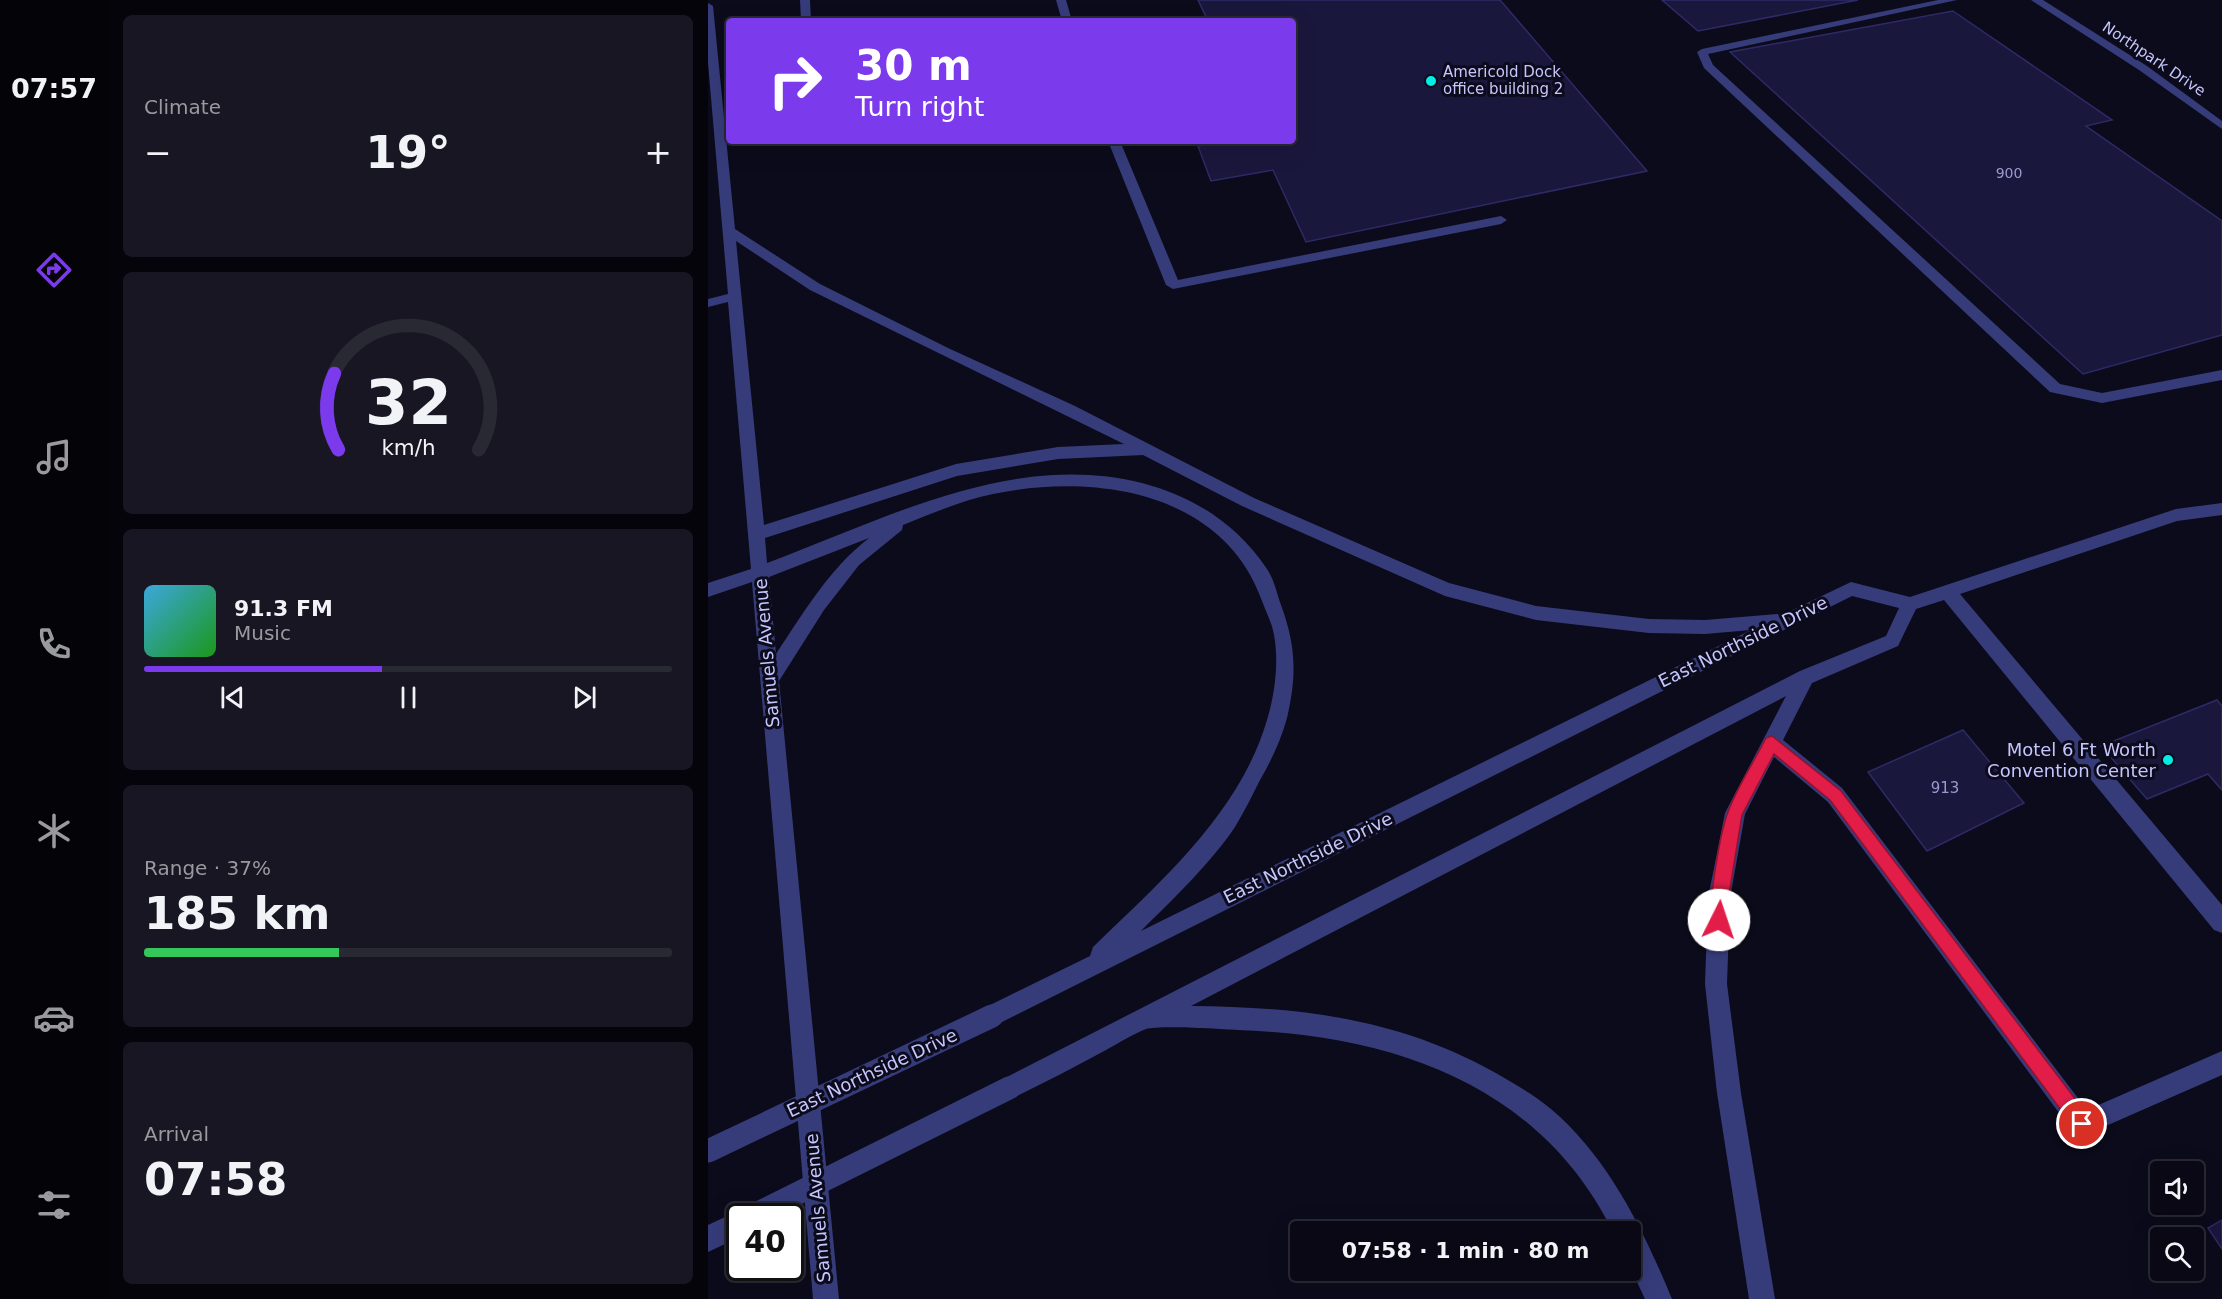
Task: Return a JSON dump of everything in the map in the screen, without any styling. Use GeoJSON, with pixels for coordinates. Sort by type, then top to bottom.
{"type":"FeatureCollection","features":[{"type":"Feature","properties":{"kind":"street"},"geometry":{"type":"LineString","coordinates":[[805,0],[806,18]]}},
{"type":"Feature","properties":{"kind":"street"},"geometry":{"type":"LineString","coordinates":[[1061,0],[1066,18]]}},
{"type":"Feature","properties":{"kind":"street"},"geometry":{"type":"LineString","coordinates":[[1952,0],[1702,52],[1708,66],[2055,388],[2102,398],[2222,375]]}},
{"type":"Feature","properties":{"kind":"street","name":"Northpark Drive"},"geometry":{"type":"LineString","coordinates":[[2036,0],[2143,68],[2222,126]]}},
{"type":"Feature","properties":{"kind":"street","name":"Samuels Avenue"},"geometry":{"type":"LineString","coordinates":[[708,6],[723,106],[714,126],[729,231],[826,1299]]}},
{"type":"Feature","properties":{"kind":"street"},"geometry":{"type":"LineString","coordinates":[[1115,144],[1173,285],[1500,220]]}},
{"type":"Feature","properties":{"kind":"street"},"geometry":{"type":"LineString","coordinates":[[729,231],[815,287],[1248,502],[1445,589],[1536,613],[1649,626],[1705,627],[1787,621]]}},
{"type":"Feature","properties":{"kind":"street"},"geometry":{"type":"LineString","coordinates":[[708,303],[735,296]]}},
{"type":"Feature","properties":{"kind":"street"},"geometry":{"type":"LineString","coordinates":[[756,534],[956,470],[1058,453],[1145,449]]}},
{"type":"Feature","properties":{"kind":"street"},"geometry":{"type":"LineString","coordinates":[[708,590],[760,573],[911,515],[993,488],[1053,481],[1104,482],[1147,489],[1182,504],[1226,531],[1261,574],[1283,635],[1286,672],[1278,720],[1264,754],[1227,821],[1176,881],[1089,967]]}},
{"type":"Feature","properties":{"kind":"street"},"geometry":{"type":"LineString","coordinates":[[778,1203],[1009,1088],[1806,677],[1892,641],[1910,604],[2176,515],[2222,509]]}},
{"type":"Feature","properties":{"kind":"street"},"geometry":{"type":"LineString","coordinates":[[769,681],[818,605],[853,560],[911,515]]}},
{"type":"Feature","properties":{"kind":"street","name":"East Northside Drive"},"geometry":{"type":"LineString","coordinates":[[708,1151],[992,1016],[1851,588],[1910,604]]}},
{"type":"Feature","properties":{"kind":"street"},"geometry":{"type":"LineString","coordinates":[[1948,592],[2222,922]]}},
{"type":"Feature","properties":{"kind":"street"},"geometry":{"type":"LineString","coordinates":[[1762,1299],[1730,1093],[1716,984],[1719,898],[1735,813],[1806,677]]}},
{"type":"Feature","properties":{"kind":"street"},"geometry":{"type":"LineString","coordinates":[[1772,743],[1835,795],[2082,1124],[2222,1063]]}},
{"type":"Feature","properties":{"kind":"street"},"geometry":{"type":"LineString","coordinates":[[1146,1017],[1239,1018],[1308,1023],[1385,1039],[1447,1062],[1496,1084],[1543,1118],[1581,1162],[1622,1221]]}},
{"type":"Feature","properties":{"kind":"street"},"geometry":{"type":"LineString","coordinates":[[708,1239],[726,1230]]}},
{"type":"Feature","properties":{"kind":"street"},"geometry":{"type":"LineString","coordinates":[[1641,1261],[1659,1299]]}},
{"type":"Feature","properties":{"kind":"building","name":"Americold Dock office building 2"},"geometry":{"type":"Polygon","coordinates":[[[1198,0],[1500,0],[1647,171],[1306,242],[1273,170],[1211,181],[1198,146],[1296,144],[1296,18],[1207,18],[1198,0]]]}},
{"type":"Feature","properties":{"kind":"building"},"geometry":{"type":"Polygon","coordinates":[[[1662,0],[1858,0],[1698,31],[1662,0]]]}},
{"type":"Feature","properties":{"kind":"building"},"geometry":{"type":"Polygon","coordinates":[[[1953,11],[2112,120],[2086,126],[2222,221],[2222,335],[2083,374],[1730,52],[1953,11]]]}},
{"type":"Feature","properties":{"kind":"building","name":"Motel 6 Ft Worth Convention Center"},"geometry":{"type":"Polygon","coordinates":[[[2217,700],[2222,706],[2222,790],[2208,774],[2147,799],[2101,746],[2217,700]]]}},
{"type":"Feature","properties":{"kind":"building"},"geometry":{"type":"Polygon","coordinates":[[[1963,730],[2024,803],[1927,851],[1868,772],[1963,730]]]}},
{"type":"Feature","properties":{"kind":"building"},"geometry":{"type":"Polygon","coordinates":[[[2222,1220],[2222,1249],[2208,1228],[2222,1220]]]}},
{"type":"Feature","properties":{"kind":"place","name":"Americold Dock office building 2"},"geometry":{"type":"Point","coordinates":[1431,81]}},
{"type":"Feature","properties":{"kind":"place","name":"Motel 6 Ft Worth Convention Center"},"geometry":{"type":"Point","coordinates":[2168,760]}},
{"type":"Feature","properties":{"kind":"route"},"geometry":{"type":"LineString","coordinates":[[1719,920],[1719,898],[1735,813],[1772,743],[1835,795],[2082,1124]]}}]}
